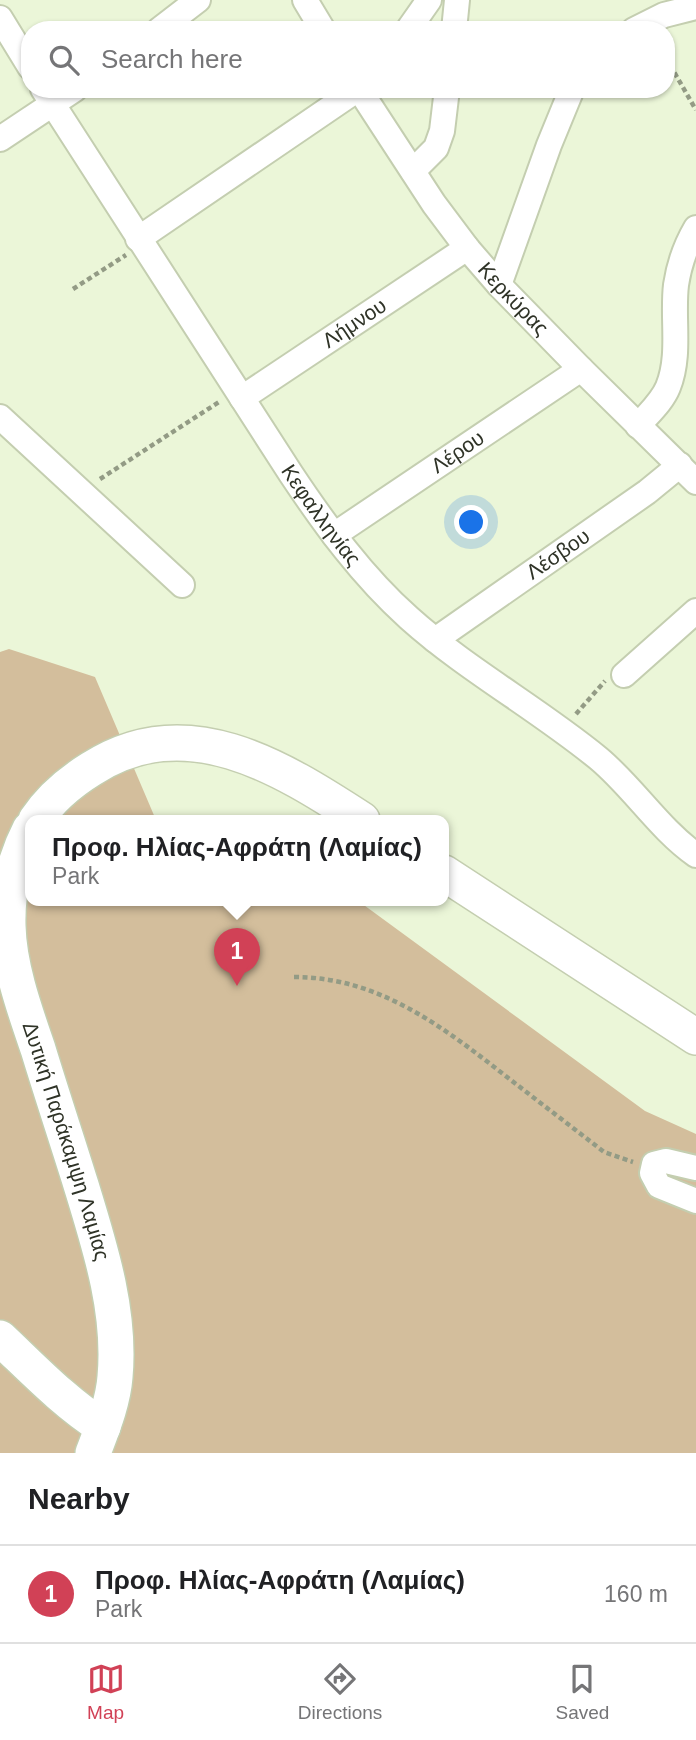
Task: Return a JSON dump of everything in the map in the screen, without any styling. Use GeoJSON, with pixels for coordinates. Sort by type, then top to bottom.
{"type":"FeatureCollection","features":[{"type":"Feature","properties":{"kind":"main road"},"geometry":{"type":"LineString","coordinates":[[40,815],[61,792],[110,757],[149,744],[196,742],[238,753],[274,768],[319,791],[355,815]]}},
{"type":"Feature","properties":{"kind":"main road","name":"Δυτική Παράκαμψη Λαμίας"},"geometry":{"type":"LineString","coordinates":[[25,841],[14,866],[10,889],[8,927],[16,974],[28,1022],[100,1244],[115,1330],[115,1379],[110,1405],[98,1440]]}},
{"type":"Feature","properties":{"kind":"main road"},"geometry":{"type":"LineString","coordinates":[[449,877],[696,1037]]}},
{"type":"Feature","properties":{"kind":"main road"},"geometry":{"type":"LineString","coordinates":[[0,1338],[78,1411],[98,1440]]}},
{"type":"Feature","properties":{"kind":"street"},"geometry":{"type":"LineString","coordinates":[[171,21],[198,0]]}},
{"type":"Feature","properties":{"kind":"street"},"geometry":{"type":"LineString","coordinates":[[304,0],[317,21]]}},
{"type":"Feature","properties":{"kind":"street"},"geometry":{"type":"LineString","coordinates":[[414,21],[429,0]]}},
{"type":"Feature","properties":{"kind":"street"},"geometry":{"type":"LineString","coordinates":[[455,21],[457,0]]}},
{"type":"Feature","properties":{"kind":"street"},"geometry":{"type":"LineString","coordinates":[[652,21],[696,7]]}},
{"type":"Feature","properties":{"kind":"street"},"geometry":{"type":"LineString","coordinates":[[0,19],[21,53]]}},
{"type":"Feature","properties":{"kind":"street"},"geometry":{"type":"LineString","coordinates":[[0,139],[47,98]]}},
{"type":"Feature","properties":{"kind":"street","name":"Κεφαλληνίας"},"geometry":{"type":"LineString","coordinates":[[49,98],[290,474],[334,536],[395,606],[435,640],[612,769],[674,837],[696,855]]}},
{"type":"Feature","properties":{"kind":"street"},"geometry":{"type":"LineString","coordinates":[[140,242],[345,98]]}},
{"type":"Feature","properties":{"kind":"street","name":"Κερκύρας"},"geometry":{"type":"LineString","coordinates":[[364,98],[434,204],[467,248],[581,369],[688,473]]}},
{"type":"Feature","properties":{"kind":"street"},"geometry":{"type":"LineString","coordinates":[[413,171],[436,148],[442,131],[446,98]]}},
{"type":"Feature","properties":{"kind":"street"},"geometry":{"type":"LineString","coordinates":[[499,285],[568,98]]}},
{"type":"Feature","properties":{"kind":"street"},"geometry":{"type":"LineString","coordinates":[[638,426],[661,399],[670,380],[675,350],[677,284],[687,246],[696,228]]}},
{"type":"Feature","properties":{"kind":"street","name":"Λήμνου"},"geometry":{"type":"LineString","coordinates":[[240,394],[467,248]]}},
{"type":"Feature","properties":{"kind":"street","name":"Λέρου"},"geometry":{"type":"LineString","coordinates":[[334,536],[581,369]]}},
{"type":"Feature","properties":{"kind":"street"},"geometry":{"type":"LineString","coordinates":[[0,417],[82,490],[181,585]]}},
{"type":"Feature","properties":{"kind":"street","name":"Λέσβου"},"geometry":{"type":"LineString","coordinates":[[435,640],[636,499],[688,473]]}},
{"type":"Feature","properties":{"kind":"street"},"geometry":{"type":"LineString","coordinates":[[624,675],[696,611]]}},
{"type":"Feature","properties":{"kind":"street"},"geometry":{"type":"LineString","coordinates":[[696,1168],[666,1161],[654,1164],[652,1173],[659,1186],[696,1201]]}},
{"type":"Feature","properties":{"kind":"path"},"geometry":{"type":"LineString","coordinates":[[675,74],[696,110]]}},
{"type":"Feature","properties":{"kind":"path"},"geometry":{"type":"LineString","coordinates":[[73,289],[140,242]]}},
{"type":"Feature","properties":{"kind":"path"},"geometry":{"type":"LineString","coordinates":[[82,490],[240,394]]}},
{"type":"Feature","properties":{"kind":"path"},"geometry":{"type":"LineString","coordinates":[[562,731],[616,670],[624,675]]}},
{"type":"Feature","properties":{"kind":"path"},"geometry":{"type":"LineString","coordinates":[[294,977],[341,981],[414,1010],[457,1038],[604,1152],[625,1161],[654,1164]]}},
{"type":"Feature","properties":{"kind":"shaded area"},"geometry":{"type":"Polygon","coordinates":[[[9,649],[95,677],[154,815],[25,815],[25,906],[365,906],[645,1111],[696,1134],[696,1453],[0,1453],[0,652],[9,649]]]}},
{"type":"Feature","properties":{"kind":"place","name":"Προφ. Ηλίας-Αφράτη (Λαμίας)"},"geometry":{"type":"Point","coordinates":[237,986]}}]}
